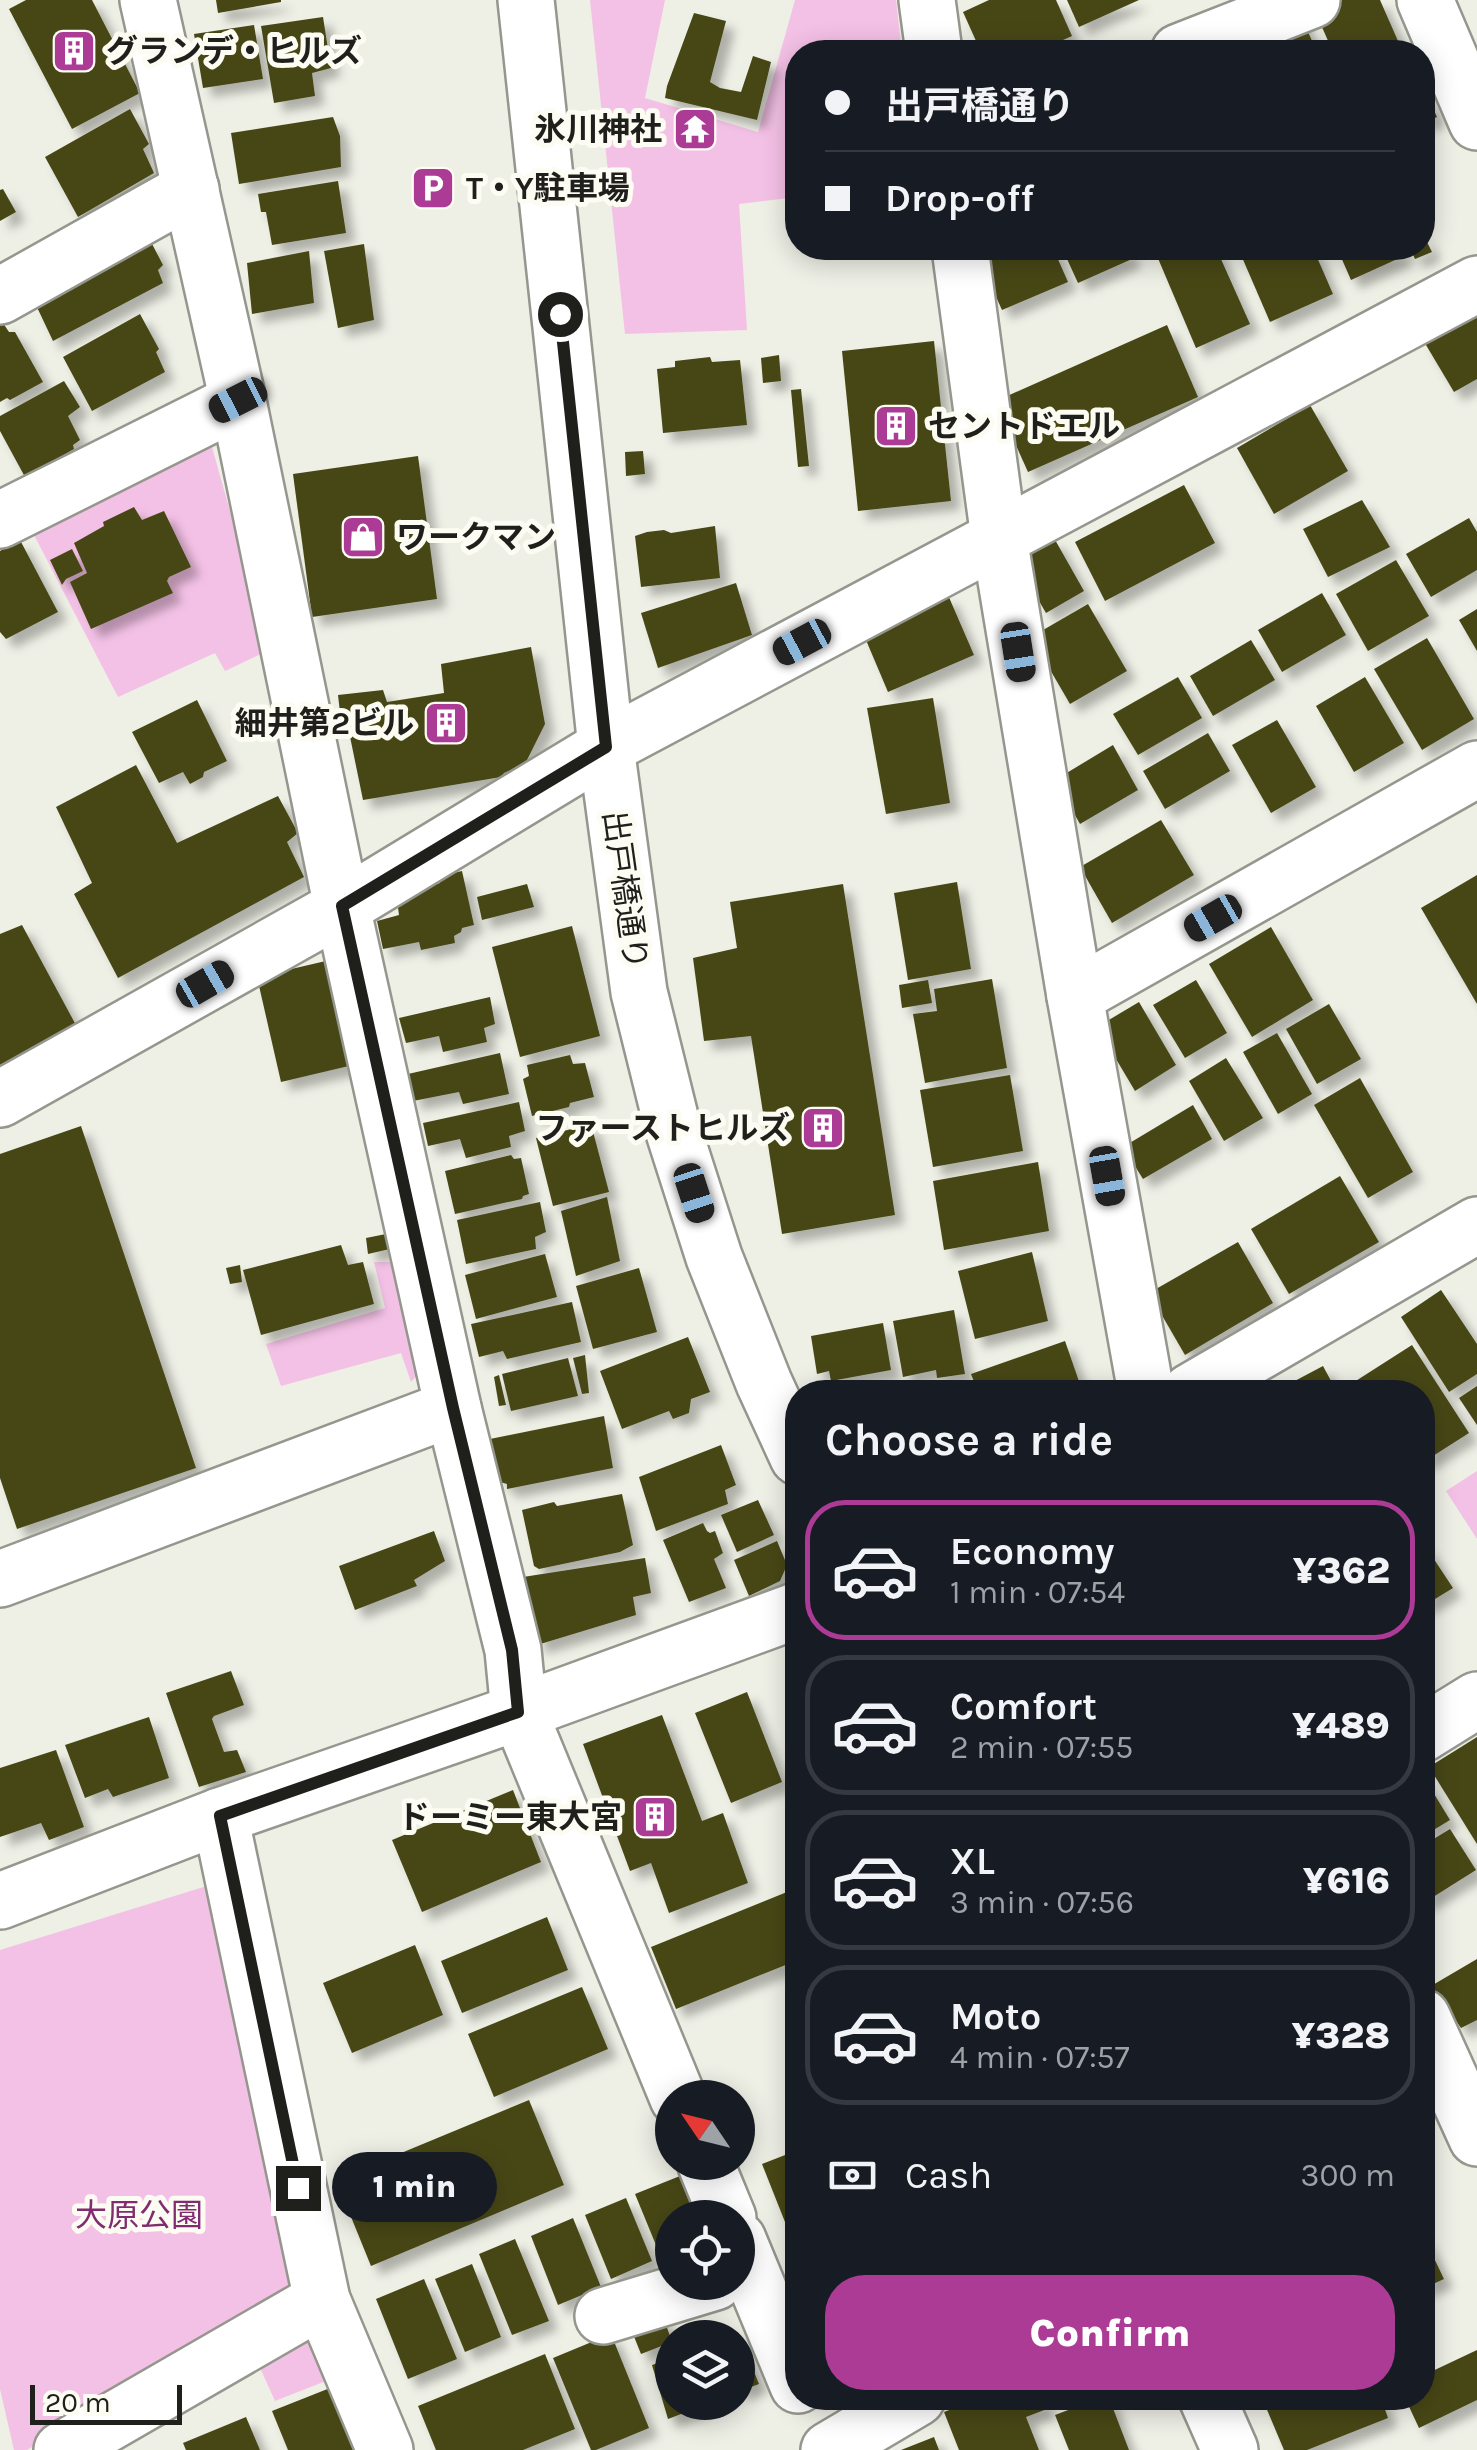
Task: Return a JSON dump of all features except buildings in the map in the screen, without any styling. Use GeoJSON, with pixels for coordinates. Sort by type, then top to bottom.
{"type":"FeatureCollection","features":[{"type":"Feature","properties":{"kind":"street"},"geometry":{"type":"LineString","coordinates":[[148,0],[238,400],[342,906],[453,1408],[512,1650],[518,1712],[671,2080]]}},
{"type":"Feature","properties":{"kind":"street","name":"出戸橋通り"},"geometry":{"type":"LineString","coordinates":[[526,0],[606,747],[639,992],[673,1129],[714,1257],[785,1429]]}},
{"type":"Feature","properties":{"kind":"street"},"geometry":{"type":"LineString","coordinates":[[928,0],[933,40]]}},
{"type":"Feature","properties":{"kind":"street"},"geometry":{"type":"LineString","coordinates":[[1210,40],[1312,0]]}},
{"type":"Feature","properties":{"kind":"street"},"geometry":{"type":"LineString","coordinates":[[1425,0],[1477,122]]}},
{"type":"Feature","properties":{"kind":"street"},"geometry":{"type":"LineString","coordinates":[[0,296],[191,189]]}},
{"type":"Feature","properties":{"kind":"street"},"geometry":{"type":"LineString","coordinates":[[962,260],[999,538],[1144,1380]]}},
{"type":"Feature","properties":{"kind":"street"},"geometry":{"type":"LineString","coordinates":[[0,1100],[342,906],[606,747],[1477,284]]}},
{"type":"Feature","properties":{"kind":"street"},"geometry":{"type":"LineString","coordinates":[[0,520],[238,400]]}},
{"type":"Feature","properties":{"kind":"street"},"geometry":{"type":"LineString","coordinates":[[1075,996],[1477,769]]}},
{"type":"Feature","properties":{"kind":"street"},"geometry":{"type":"LineString","coordinates":[[1211,1380],[1477,1225]]}},
{"type":"Feature","properties":{"kind":"street"},"geometry":{"type":"LineString","coordinates":[[0,1580],[453,1408]]}},
{"type":"Feature","properties":{"kind":"street"},"geometry":{"type":"LineString","coordinates":[[0,1901],[220,1816],[785,1615]]}},
{"type":"Feature","properties":{"kind":"street"},"geometry":{"type":"LineString","coordinates":[[1435,1726],[1477,1700]]}},
{"type":"Feature","properties":{"kind":"street"},"geometry":{"type":"LineString","coordinates":[[220,1816],[322,2300],[385,2450]]}},
{"type":"Feature","properties":{"kind":"street"},"geometry":{"type":"LineString","coordinates":[[1435,2033],[1463,2069],[1477,2138]]}},
{"type":"Feature","properties":{"kind":"street"},"geometry":{"type":"LineString","coordinates":[[603,2316],[655,2297]]}},
{"type":"Feature","properties":{"kind":"street"},"geometry":{"type":"LineString","coordinates":[[62,2450],[322,2300]]}},
{"type":"Feature","properties":{"kind":"street"},"geometry":{"type":"LineString","coordinates":[[752,2300],[785,2362]]}},
{"type":"Feature","properties":{"kind":"street"},"geometry":{"type":"LineString","coordinates":[[808,2410],[826,2450],[896,2410]]}},
{"type":"Feature","properties":{"kind":"street"},"geometry":{"type":"LineString","coordinates":[[1213,2410],[1230,2450]]}},
{"type":"Feature","properties":{"kind":"green space","name":"氷川神社"},"geometry":{"type":"Polygon","coordinates":[[[590,0],[665,0],[645,98],[758,132],[795,0],[896,0],[901,40],[785,40],[785,198],[739,204],[747,330],[625,334],[590,0]]]}},
{"type":"Feature","properties":{"kind":"green space"},"geometry":{"type":"Polygon","coordinates":[[[210,440],[269,650],[225,671],[215,653],[118,697],[33,533],[210,440]]]}},
{"type":"Feature","properties":{"kind":"green space"},"geometry":{"type":"Polygon","coordinates":[[[374,1262],[398,1262],[418,1374],[411,1382],[401,1353],[281,1386],[266,1344],[385,1308],[374,1262]]]}},
{"type":"Feature","properties":{"kind":"green space"},"geometry":{"type":"Polygon","coordinates":[[[1477,1471],[1477,1539],[1446,1491],[1477,1471]]]}},
{"type":"Feature","properties":{"kind":"green space","name":"大原公園"},"geometry":{"type":"Polygon","coordinates":[[[210,1885],[298,2290],[27,2450],[14,2450],[0,2389],[0,1950],[210,1885]]]}},
{"type":"Feature","properties":{"kind":"green space"},"geometry":{"type":"Polygon","coordinates":[[[301,2329],[325,2337],[336,2377],[275,2401],[257,2361],[301,2329]]]}},
{"type":"Feature","properties":{"kind":"place","name":"グランデ・ヒルズ"},"geometry":{"type":"Point","coordinates":[74,51]}},
{"type":"Feature","properties":{"kind":"place","name":"氷川神社"},"geometry":{"type":"Point","coordinates":[695,129]}},
{"type":"Feature","properties":{"kind":"place","name":"T・Y駐車場"},"geometry":{"type":"Point","coordinates":[433,188]}},
{"type":"Feature","properties":{"kind":"place","name":"セントドエル"},"geometry":{"type":"Point","coordinates":[896,426]}},
{"type":"Feature","properties":{"kind":"place","name":"ワークマン"},"geometry":{"type":"Point","coordinates":[363,537]}},
{"type":"Feature","properties":{"kind":"place","name":"細井第2ビル"},"geometry":{"type":"Point","coordinates":[446,723]}},
{"type":"Feature","properties":{"kind":"place","name":"ファーストヒルズ"},"geometry":{"type":"Point","coordinates":[823,1128]}},
{"type":"Feature","properties":{"kind":"place","name":"ドーミー東大宮"},"geometry":{"type":"Point","coordinates":[655,1817]}},
{"type":"Feature","properties":{"kind":"route"},"geometry":{"type":"LineString","coordinates":[[298,2188],[220,1816],[518,1712],[512,1650],[453,1408],[342,906],[606,747],[560,314]]}}]}
